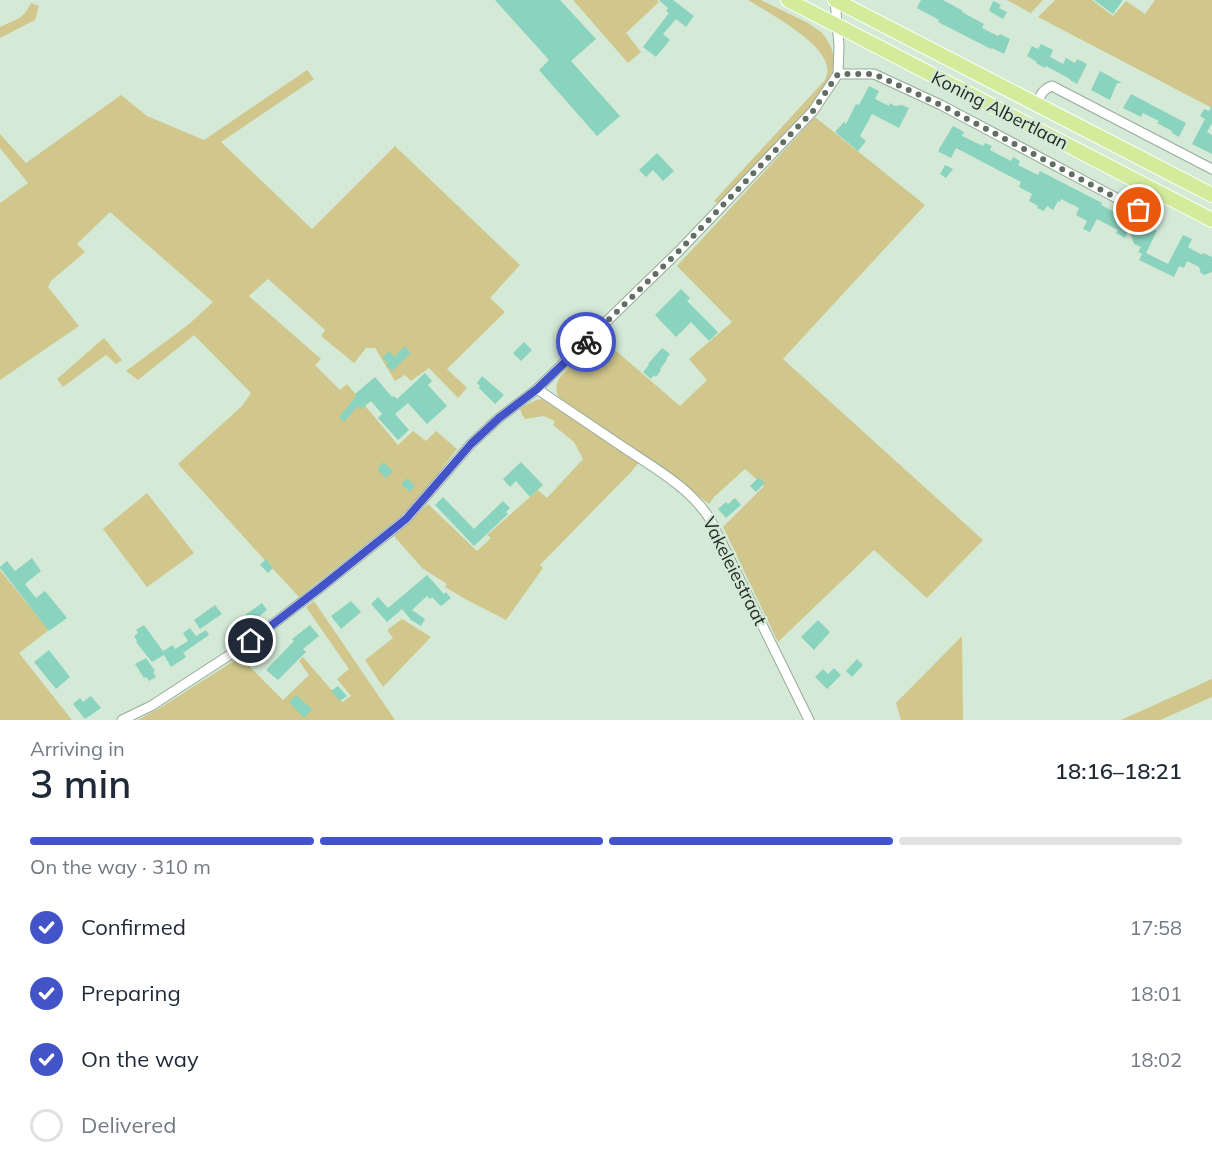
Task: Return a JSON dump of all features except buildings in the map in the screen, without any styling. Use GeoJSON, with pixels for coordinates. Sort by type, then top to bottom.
{"type":"FeatureCollection","features":[{"type":"Feature","properties":{"kind":"main road","name":"Koning Albertlaan"},"geometry":{"type":"LineString","coordinates":[[788,0],[1212,220]]}},
{"type":"Feature","properties":{"kind":"main road","name":"Koning Albertlaan"},"geometry":{"type":"LineString","coordinates":[[835,0],[1212,195]]}},
{"type":"Feature","properties":{"kind":"street"},"geometry":{"type":"LineString","coordinates":[[122,720],[151,706],[251,641],[329,582],[406,519],[471,444],[499,418],[537,389],[687,243],[813,111],[838,74],[839,45],[835,0]]}},
{"type":"Feature","properties":{"kind":"street","name":"Koning Albertlaan"},"geometry":{"type":"LineString","coordinates":[[838,74],[874,74],[941,105],[1139,210]]}},
{"type":"Feature","properties":{"kind":"street","name":"Koning Albertlaan"},"geometry":{"type":"LineString","coordinates":[[1036,105],[1043,91],[1052,86],[1212,169]]}},
{"type":"Feature","properties":{"kind":"street","name":"Vakeleiestraat"},"geometry":{"type":"LineString","coordinates":[[537,389],[666,476],[701,505],[809,720]]}},
{"type":"Feature","properties":{"kind":"shaded area"},"geometry":{"type":"Polygon","coordinates":[[[573,0],[657,0],[659,2],[626,33],[641,52],[628,63],[573,0]]]}},
{"type":"Feature","properties":{"kind":"shaded area"},"geometry":{"type":"Polygon","coordinates":[[[748,0],[761,0],[808,23],[821,32],[831,47],[834,57],[832,76],[809,108],[718,203],[714,201],[825,80],[827,73],[827,66],[816,47],[794,28],[748,0]]]}},
{"type":"Feature","properties":{"kind":"shaded area"},"geometry":{"type":"Polygon","coordinates":[[[1007,0],[1043,0],[1031,13],[1007,0]]]}},
{"type":"Feature","properties":{"kind":"shaded area"},"geometry":{"type":"Polygon","coordinates":[[[1055,0],[1092,0],[1113,16],[1126,1],[1145,14],[1155,0],[1212,0],[1212,108],[1038,17],[1055,0]]]}},
{"type":"Feature","properties":{"kind":"shaded area"},"geometry":{"type":"Polygon","coordinates":[[[31,3],[39,6],[35,20],[0,38],[0,27],[22,16],[31,3]]]}},
{"type":"Feature","properties":{"kind":"shaded area"},"geometry":{"type":"Polygon","coordinates":[[[307,70],[314,79],[221,142],[312,229],[395,146],[520,265],[490,298],[505,312],[447,369],[467,388],[458,398],[429,368],[411,381],[405,375],[395,381],[375,348],[366,348],[354,363],[321,336],[325,330],[268,279],[249,296],[321,359],[315,365],[340,390],[347,384],[398,445],[413,431],[426,441],[436,431],[457,449],[401,516],[299,597],[178,464],[242,406],[251,393],[194,335],[138,380],[126,371],[188,325],[213,302],[110,212],[77,244],[85,252],[51,281],[48,287],[79,326],[0,380],[0,203],[28,183],[0,148],[0,134],[26,163],[121,95],[147,116],[204,140],[307,70]]]}},
{"type":"Feature","properties":{"kind":"shaded area"},"geometry":{"type":"Polygon","coordinates":[[[815,117],[925,205],[783,359],[983,540],[927,598],[874,550],[778,642],[723,527],[764,486],[745,469],[709,504],[644,456],[540,565],[543,568],[506,620],[445,587],[447,584],[422,568],[394,536],[428,504],[477,551],[491,538],[487,535],[538,490],[547,498],[583,459],[574,442],[553,425],[555,421],[543,416],[525,419],[520,408],[542,399],[596,434],[602,427],[562,401],[557,394],[556,386],[564,372],[600,337],[680,406],[707,380],[689,359],[732,322],[677,266],[815,117]]]}},
{"type":"Feature","properties":{"kind":"shaded area"},"geometry":{"type":"Polygon","coordinates":[[[104,338],[122,360],[116,364],[106,355],[63,387],[57,379],[104,338]]]}},
{"type":"Feature","properties":{"kind":"shaded area"},"geometry":{"type":"Polygon","coordinates":[[[147,493],[194,553],[147,587],[103,529],[147,493]]]}},
{"type":"Feature","properties":{"kind":"shaded area"},"geometry":{"type":"Polygon","coordinates":[[[0,570],[49,630],[19,653],[72,720],[0,720],[0,570]]]}},
{"type":"Feature","properties":{"kind":"shaded area"},"geometry":{"type":"Polygon","coordinates":[[[314,601],[395,720],[138,720],[240,657],[283,700],[309,675],[299,661],[303,657],[342,702],[351,696],[337,679],[349,669],[306,607],[314,601]]]}},
{"type":"Feature","properties":{"kind":"shaded area"},"geometry":{"type":"Polygon","coordinates":[[[402,619],[431,637],[383,687],[365,660],[393,638],[387,630],[402,619]]]}},
{"type":"Feature","properties":{"kind":"shaded area"},"geometry":{"type":"Polygon","coordinates":[[[962,636],[963,720],[901,720],[896,703],[962,636]]]}},
{"type":"Feature","properties":{"kind":"shaded area"},"geometry":{"type":"Polygon","coordinates":[[[1212,679],[1212,697],[1160,720],[1121,720],[1212,679]]]}},
{"type":"Feature","properties":{"kind":"way so far"},"geometry":{"type":"LineString","coordinates":[[586,342],[679,251],[813,111],[838,74],[874,74],[941,105],[1139,210]]}},
{"type":"Feature","properties":{"kind":"route"},"geometry":{"type":"LineString","coordinates":[[251,641],[406,519],[471,444],[499,418],[537,389],[586,342]]}}]}
